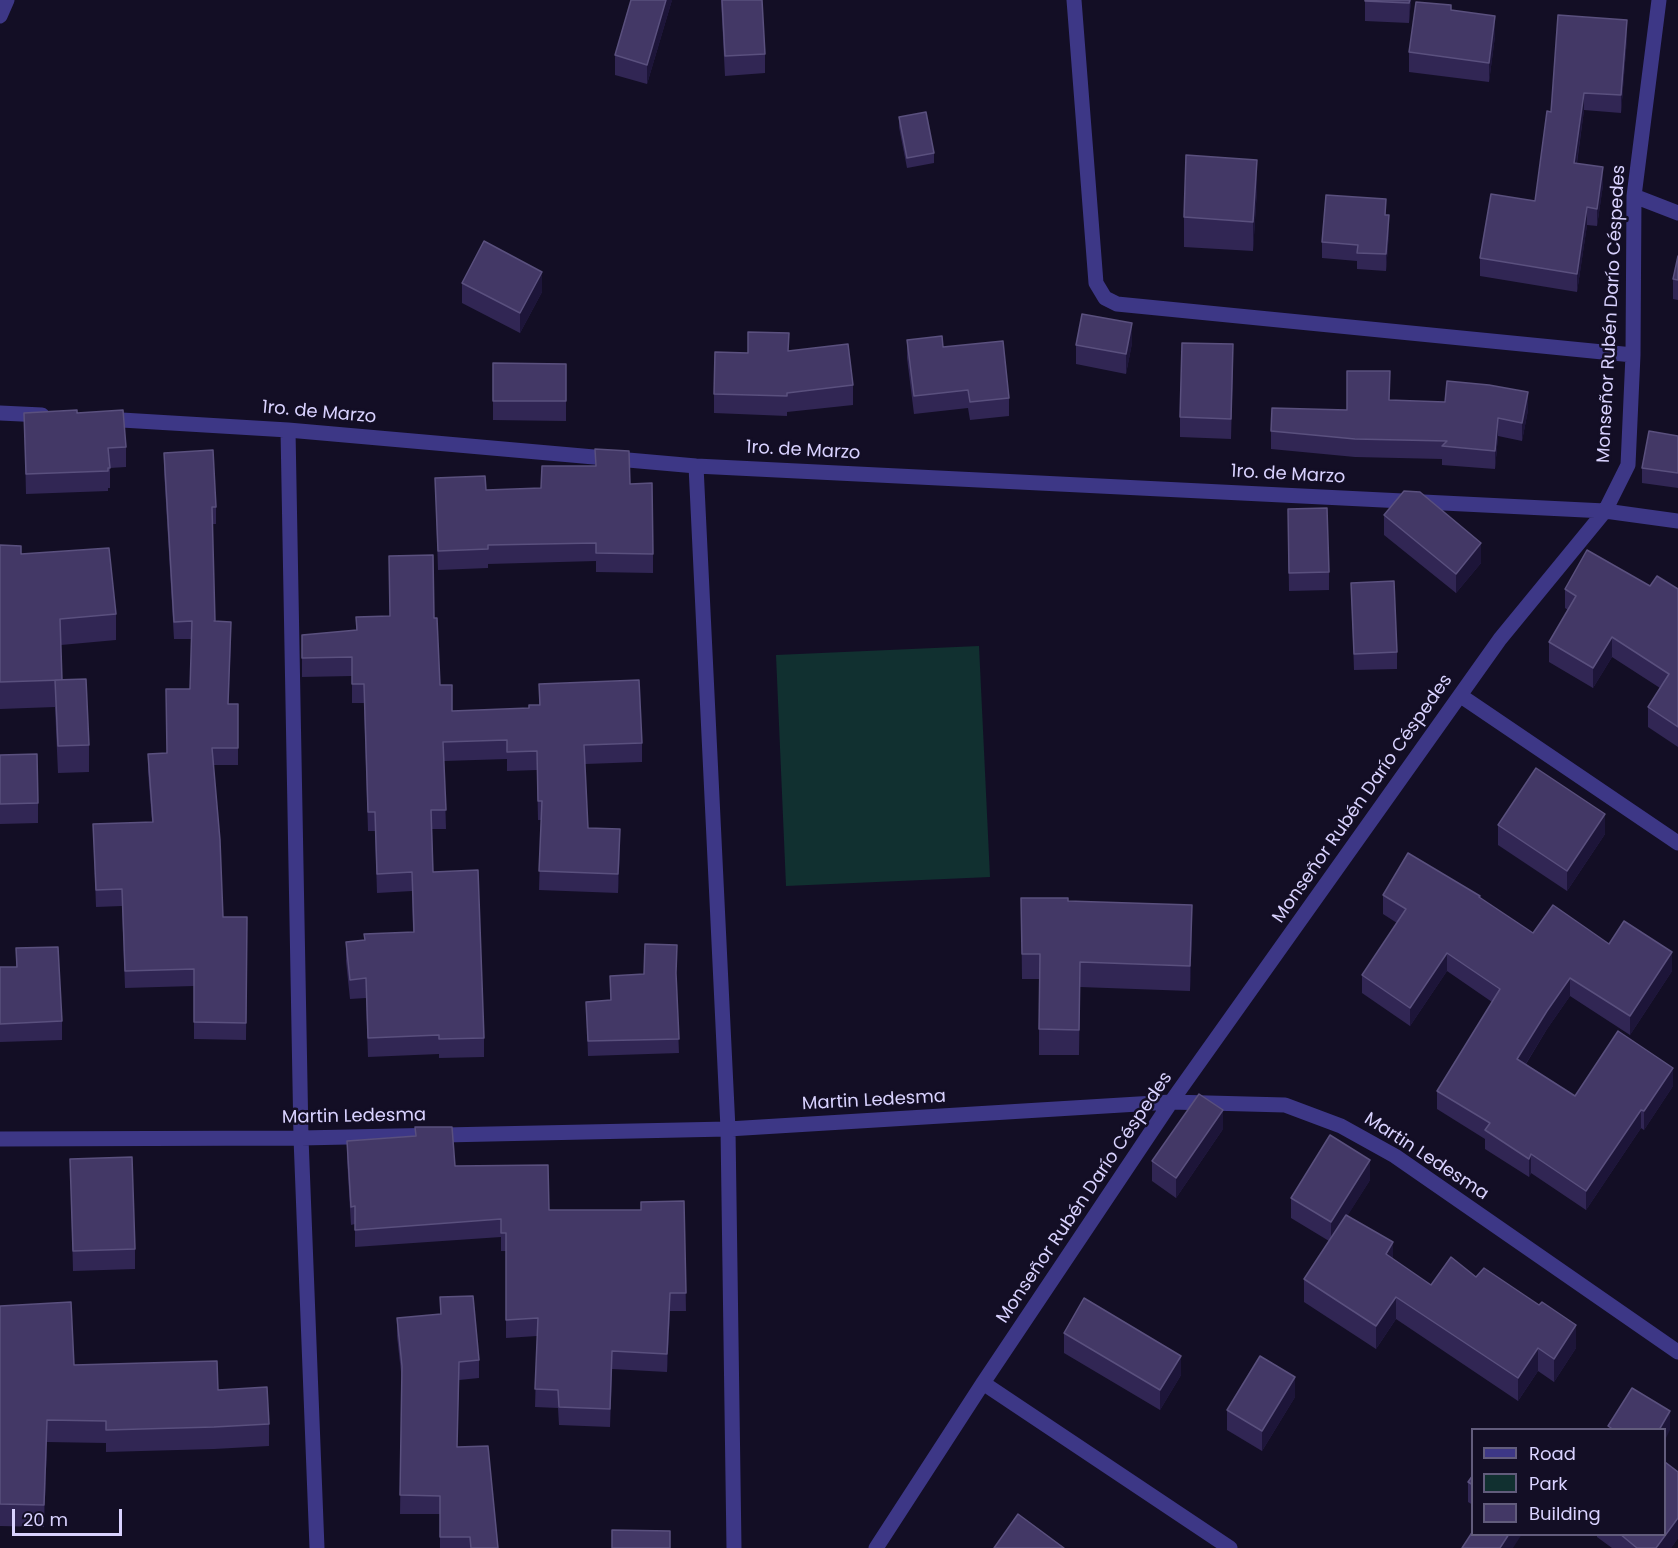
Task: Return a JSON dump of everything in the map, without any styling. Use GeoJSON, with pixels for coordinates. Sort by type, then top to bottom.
{"type":"FeatureCollection","features":[{"type":"Feature","properties":{"kind":"street"},"geometry":{"type":"LineString","coordinates":[[0,16],[7,0]]}},
{"type":"Feature","properties":{"kind":"street"},"geometry":{"type":"LineString","coordinates":[[1074,0],[1096,283],[1105,298],[1117,304],[1633,355]]}},
{"type":"Feature","properties":{"kind":"street","name":"Monseñor Rubén Darío Céspedes"},"geometry":{"type":"LineString","coordinates":[[876,1548],[1171,1102],[1500,639],[1605,510],[1628,465],[1633,355],[1634,196],[1659,0]]}},
{"type":"Feature","properties":{"kind":"street"},"geometry":{"type":"LineString","coordinates":[[1634,196],[1678,213]]}},
{"type":"Feature","properties":{"kind":"street"},"geometry":{"type":"LineString","coordinates":[[0,413],[58,416]]}},
{"type":"Feature","properties":{"kind":"street","name":"1ro. de Marzo"},"geometry":{"type":"LineString","coordinates":[[92,418],[288,430],[696,466],[1605,510],[1678,521]]}},
{"type":"Feature","properties":{"kind":"street"},"geometry":{"type":"LineString","coordinates":[[288,430],[301,1138],[317,1548]]}},
{"type":"Feature","properties":{"kind":"street"},"geometry":{"type":"LineString","coordinates":[[696,466],[728,1129],[734,1548]]}},
{"type":"Feature","properties":{"kind":"street"},"geometry":{"type":"LineString","coordinates":[[1461,696],[1678,843]]}},
{"type":"Feature","properties":{"kind":"street","name":"Martin Ledesma"},"geometry":{"type":"LineString","coordinates":[[0,1140],[301,1138],[728,1129],[1171,1102],[1285,1105],[1341,1126],[1395,1156],[1678,1352]]}},
{"type":"Feature","properties":{"kind":"street"},"geometry":{"type":"LineString","coordinates":[[984,1383],[1230,1548]]}},
{"type":"Feature","properties":{"kind":"green space"},"geometry":{"type":"Polygon","coordinates":[[[979,646],[990,877],[786,886],[776,655],[979,646]]]}},
{"type":"Feature","properties":{"kind":"building"},"geometry":{"type":"Polygon","coordinates":[[[631,0],[666,0],[647,65],[615,55],[631,0]]]}},
{"type":"Feature","properties":{"kind":"building"},"geometry":{"type":"Polygon","coordinates":[[[722,0],[762,0],[765,54],[725,56],[722,0]]]}},
{"type":"Feature","properties":{"kind":"building"},"geometry":{"type":"Polygon","coordinates":[[[1365,0],[1410,0],[1409,3],[1365,0]]]}},
{"type":"Feature","properties":{"kind":"building"},"geometry":{"type":"Polygon","coordinates":[[[1416,2],[1451,5],[1451,10],[1495,16],[1489,63],[1409,52],[1416,2]]]}},
{"type":"Feature","properties":{"kind":"building"},"geometry":{"type":"Polygon","coordinates":[[[1558,15],[1627,20],[1621,95],[1584,93],[1574,163],[1603,167],[1597,209],[1587,207],[1577,274],[1480,258],[1491,194],[1535,201],[1547,111],[1551,112],[1558,15]]]}},
{"type":"Feature","properties":{"kind":"building"},"geometry":{"type":"Polygon","coordinates":[[[926,112],[934,153],[907,158],[899,117],[926,112]]]}},
{"type":"Feature","properties":{"kind":"building"},"geometry":{"type":"Polygon","coordinates":[[[1186,155],[1257,160],[1253,222],[1184,217],[1186,155]]]}},
{"type":"Feature","properties":{"kind":"building"},"geometry":{"type":"Polygon","coordinates":[[[1326,195],[1386,199],[1385,215],[1389,215],[1386,254],[1357,253],[1358,245],[1322,242],[1326,195]]]}},
{"type":"Feature","properties":{"kind":"building"},"geometry":{"type":"Polygon","coordinates":[[[484,241],[542,272],[520,313],[462,283],[484,241]]]}},
{"type":"Feature","properties":{"kind":"building"},"geometry":{"type":"Polygon","coordinates":[[[1678,256],[1678,280],[1673,279],[1678,256]]]}},
{"type":"Feature","properties":{"kind":"building"},"geometry":{"type":"Polygon","coordinates":[[[1082,314],[1132,323],[1126,354],[1076,345],[1082,314]]]}},
{"type":"Feature","properties":{"kind":"building"},"geometry":{"type":"Polygon","coordinates":[[[748,332],[789,333],[788,351],[848,344],[853,385],[787,393],[787,396],[714,394],[715,352],[748,353],[748,332]]]}},
{"type":"Feature","properties":{"kind":"building"},"geometry":{"type":"Polygon","coordinates":[[[942,336],[943,347],[1003,341],[1009,398],[970,402],[968,390],[914,396],[907,340],[942,336]]]}},
{"type":"Feature","properties":{"kind":"building"},"geometry":{"type":"Polygon","coordinates":[[[1182,343],[1233,344],[1231,419],[1180,417],[1182,343]]]}},
{"type":"Feature","properties":{"kind":"building"},"geometry":{"type":"Polygon","coordinates":[[[493,363],[566,364],[566,401],[493,401],[493,363]]]}},
{"type":"Feature","properties":{"kind":"building"},"geometry":{"type":"Polygon","coordinates":[[[1347,371],[1390,371],[1389,400],[1445,402],[1447,381],[1528,392],[1522,423],[1498,418],[1495,451],[1442,446],[1447,441],[1355,439],[1271,431],[1272,408],[1347,410],[1347,371]]]}},
{"type":"Feature","properties":{"kind":"building"},"geometry":{"type":"Polygon","coordinates":[[[77,410],[77,413],[123,410],[126,447],[108,448],[110,468],[108,471],[26,474],[24,413],[77,410]]]}},
{"type":"Feature","properties":{"kind":"building"},"geometry":{"type":"Polygon","coordinates":[[[1649,431],[1678,436],[1678,473],[1642,468],[1649,431]]]}},
{"type":"Feature","properties":{"kind":"building"},"geometry":{"type":"Polygon","coordinates":[[[595,449],[629,451],[630,484],[652,483],[653,554],[596,553],[596,543],[488,545],[488,549],[438,551],[435,478],[485,476],[486,490],[541,488],[542,466],[596,466],[595,449]]]}},
{"type":"Feature","properties":{"kind":"building"},"geometry":{"type":"Polygon","coordinates":[[[213,450],[216,507],[212,507],[214,621],[231,622],[228,704],[238,704],[238,748],[212,748],[220,840],[223,917],[247,917],[246,1023],[194,1022],[194,969],[125,971],[122,889],[96,890],[93,824],[153,822],[148,754],[167,753],[166,689],[190,689],[192,621],[174,622],[164,453],[213,450]]]}},
{"type":"Feature","properties":{"kind":"building"},"geometry":{"type":"Polygon","coordinates":[[[1404,491],[1420,492],[1481,543],[1456,574],[1384,515],[1404,491]]]}},
{"type":"Feature","properties":{"kind":"building"},"geometry":{"type":"Polygon","coordinates":[[[1327,508],[1329,572],[1289,573],[1288,509],[1327,508]]]}},
{"type":"Feature","properties":{"kind":"building"},"geometry":{"type":"Polygon","coordinates":[[[0,545],[21,546],[21,554],[109,548],[116,614],[60,619],[62,680],[0,682],[0,545]]]}},
{"type":"Feature","properties":{"kind":"building"},"geometry":{"type":"Polygon","coordinates":[[[1587,550],[1650,586],[1657,576],[1678,589],[1678,727],[1648,707],[1669,674],[1612,637],[1593,668],[1549,642],[1576,596],[1565,589],[1587,550]]]}},
{"type":"Feature","properties":{"kind":"building"},"geometry":{"type":"Polygon","coordinates":[[[433,555],[434,618],[437,618],[440,685],[452,685],[452,711],[529,708],[529,705],[540,705],[539,684],[639,680],[642,743],[584,745],[588,828],[620,829],[618,874],[539,871],[542,801],[538,801],[537,751],[507,752],[507,740],[443,742],[446,810],[431,810],[433,872],[478,870],[484,1038],[439,1039],[439,1035],[368,1038],[366,978],[350,980],[346,942],[365,940],[364,934],[414,932],[412,872],[377,874],[375,812],[368,812],[364,684],[352,684],[352,657],[302,658],[302,635],[357,630],[356,617],[390,616],[389,556],[433,555]]]}},
{"type":"Feature","properties":{"kind":"building"},"geometry":{"type":"Polygon","coordinates":[[[1394,581],[1397,652],[1354,654],[1351,583],[1394,581]]]}},
{"type":"Feature","properties":{"kind":"building"},"geometry":{"type":"Polygon","coordinates":[[[86,679],[89,745],[58,746],[55,680],[86,679]]]}},
{"type":"Feature","properties":{"kind":"building"},"geometry":{"type":"Polygon","coordinates":[[[37,754],[38,803],[0,804],[0,755],[37,754]]]}},
{"type":"Feature","properties":{"kind":"building"},"geometry":{"type":"Polygon","coordinates":[[[1536,768],[1605,814],[1567,871],[1498,825],[1536,768]]]}},
{"type":"Feature","properties":{"kind":"building"},"geometry":{"type":"Polygon","coordinates":[[[1408,853],[1480,896],[1533,933],[1553,905],[1609,944],[1624,921],[1672,952],[1630,1016],[1570,978],[1517,1059],[1575,1096],[1618,1031],[1673,1068],[1644,1111],[1641,1110],[1586,1191],[1531,1154],[1529,1159],[1485,1130],[1490,1123],[1437,1091],[1500,989],[1447,953],[1410,1008],[1362,975],[1406,909],[1383,895],[1408,853]]]}},
{"type":"Feature","properties":{"kind":"building"},"geometry":{"type":"Polygon","coordinates":[[[1021,898],[1068,898],[1068,901],[1192,905],[1190,966],[1080,962],[1079,1030],[1039,1029],[1040,954],[1022,954],[1021,898]]]}},
{"type":"Feature","properties":{"kind":"building"},"geometry":{"type":"Polygon","coordinates":[[[645,944],[677,945],[679,1039],[588,1041],[586,1002],[611,1000],[610,976],[644,974],[645,944]]]}},
{"type":"Feature","properties":{"kind":"building"},"geometry":{"type":"Polygon","coordinates":[[[58,947],[62,1021],[0,1024],[0,967],[17,967],[16,948],[58,947]]]}},
{"type":"Feature","properties":{"kind":"building"},"geometry":{"type":"Polygon","coordinates":[[[1199,1094],[1223,1110],[1176,1178],[1152,1161],[1199,1094]]]}},
{"type":"Feature","properties":{"kind":"building"},"geometry":{"type":"Polygon","coordinates":[[[415,1127],[452,1127],[455,1166],[548,1165],[549,1210],[641,1210],[641,1202],[684,1201],[686,1293],[670,1293],[667,1354],[612,1351],[610,1409],[559,1407],[558,1390],[535,1389],[538,1318],[506,1320],[506,1233],[501,1233],[501,1219],[355,1230],[355,1206],[351,1207],[347,1141],[416,1136],[415,1127]]]}},
{"type":"Feature","properties":{"kind":"building"},"geometry":{"type":"Polygon","coordinates":[[[1330,1135],[1370,1160],[1331,1222],[1291,1198],[1330,1135]]]}},
{"type":"Feature","properties":{"kind":"building"},"geometry":{"type":"Polygon","coordinates":[[[132,1157],[135,1249],[73,1251],[70,1159],[132,1157]]]}},
{"type":"Feature","properties":{"kind":"building"},"geometry":{"type":"Polygon","coordinates":[[[1346,1215],[1393,1242],[1386,1254],[1431,1285],[1451,1257],[1476,1277],[1484,1268],[1539,1305],[1542,1302],[1576,1325],[1554,1359],[1538,1348],[1518,1378],[1396,1297],[1376,1326],[1304,1279],[1346,1215]]]}},
{"type":"Feature","properties":{"kind":"building"},"geometry":{"type":"Polygon","coordinates":[[[473,1296],[479,1360],[459,1362],[457,1447],[488,1446],[498,1548],[471,1548],[470,1537],[440,1537],[440,1496],[400,1495],[402,1366],[397,1318],[441,1314],[440,1297],[473,1296]]]}},
{"type":"Feature","properties":{"kind":"building"},"geometry":{"type":"Polygon","coordinates":[[[1084,1298],[1181,1356],[1160,1390],[1064,1333],[1084,1298]]]}},
{"type":"Feature","properties":{"kind":"building"},"geometry":{"type":"Polygon","coordinates":[[[71,1302],[74,1365],[217,1361],[218,1390],[267,1387],[269,1424],[106,1430],[106,1421],[47,1420],[44,1505],[0,1504],[0,1306],[71,1302]]]}},
{"type":"Feature","properties":{"kind":"building"},"geometry":{"type":"Polygon","coordinates":[[[1260,1356],[1295,1377],[1262,1431],[1227,1410],[1260,1356]]]}},
{"type":"Feature","properties":{"kind":"building"},"geometry":{"type":"Polygon","coordinates":[[[1632,1388],[1670,1411],[1660,1428],[1611,1428],[1608,1426],[1632,1388]]]}},
{"type":"Feature","properties":{"kind":"building"},"geometry":{"type":"Polygon","coordinates":[[[1666,1463],[1678,1472],[1678,1518],[1666,1534],[1666,1463]]]}},
{"type":"Feature","properties":{"kind":"building"},"geometry":{"type":"Polygon","coordinates":[[[1018,1514],[1064,1548],[994,1548],[1018,1514]]]}},
{"type":"Feature","properties":{"kind":"building"},"geometry":{"type":"Polygon","coordinates":[[[612,1530],[670,1531],[670,1548],[612,1548],[612,1530]]]}},
{"type":"Feature","properties":{"kind":"building"},"geometry":{"type":"Polygon","coordinates":[[[1471,1534],[1471,1536],[1508,1536],[1500,1548],[1462,1548],[1471,1534]]]}},
{"type":"Feature","properties":{"kind":"building"},"geometry":{"type":"Polygon","coordinates":[[[1622,1536],[1665,1536],[1656,1548],[1637,1548],[1622,1536]]]}}]}
